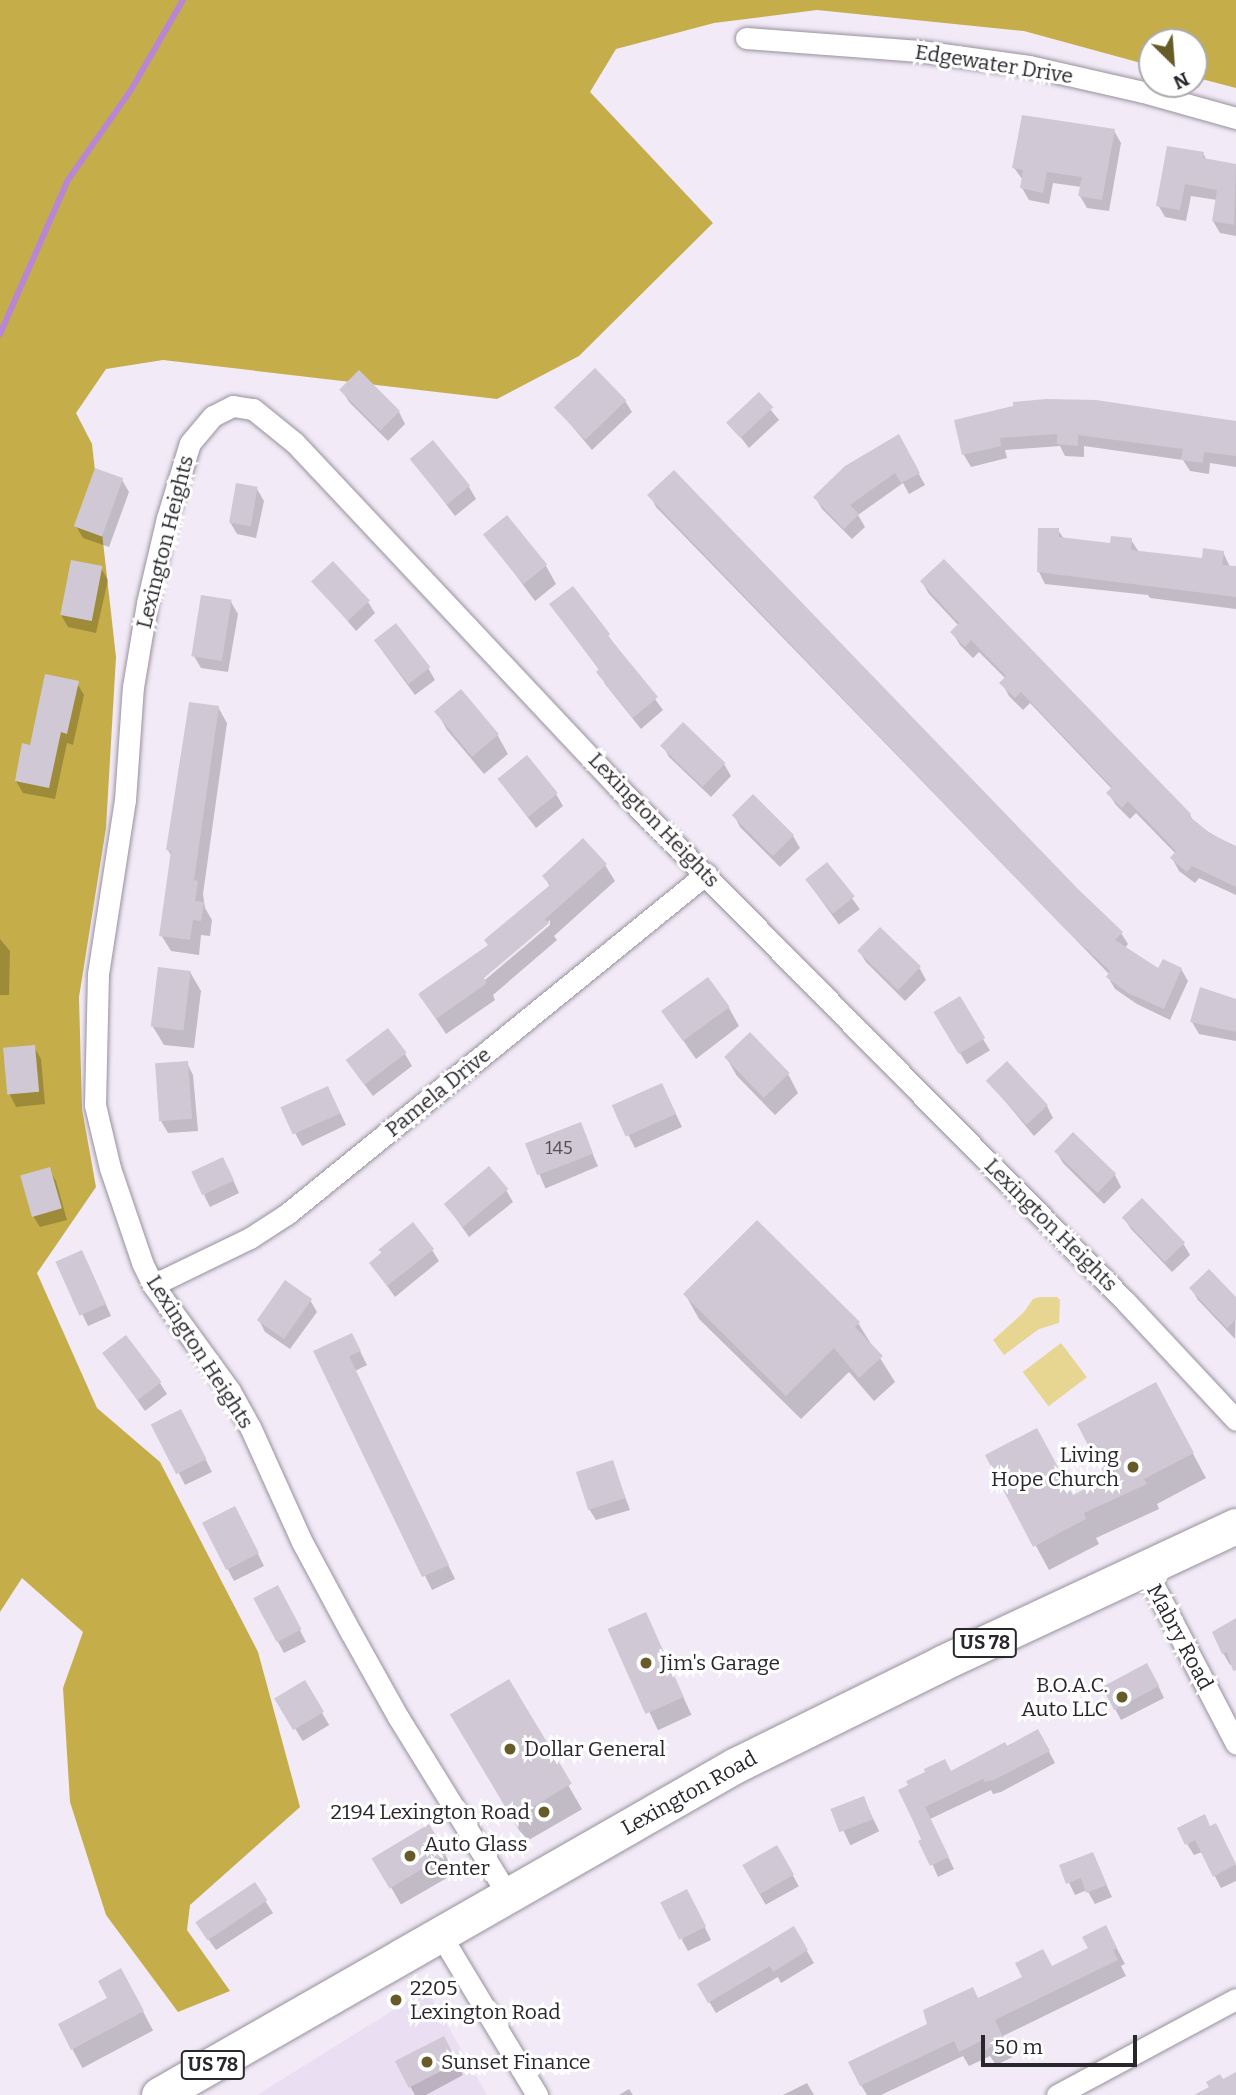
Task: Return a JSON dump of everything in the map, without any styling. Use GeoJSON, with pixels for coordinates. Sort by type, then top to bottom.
{"type":"FeatureCollection","features":[{"type":"Feature","properties":{"kind":"highway","name":"Lexington Road"},"geometry":{"type":"LineString","coordinates":[[159,2095],[736,1765],[1144,1567],[1236,1526]]}},
{"type":"Feature","properties":{"kind":"street","name":"Edgewater Drive"},"geometry":{"type":"LineString","coordinates":[[746,38],[920,51],[1029,66],[1143,92],[1236,118]]}},
{"type":"Feature","properties":{"kind":"street","name":"Lexington Heights"},"geometry":{"type":"LineString","coordinates":[[508,1895],[398,1717],[351,1633],[302,1542],[250,1427],[230,1391],[153,1285],[142,1262],[110,1168],[95,1105],[98,974],[125,800],[133,687],[147,603],[167,518],[190,443],[213,416],[233,406],[253,409],[295,443],[628,797],[1126,1302],[1236,1420]]}},
{"type":"Feature","properties":{"kind":"street","name":"Pamela Drive"},"geometry":{"type":"LineString","coordinates":[[153,1285],[250,1238],[287,1214],[706,874]]}},
{"type":"Feature","properties":{"kind":"street","name":"Mabry Road"},"geometry":{"type":"LineString","coordinates":[[1144,1567],[1236,1745]]}},
{"type":"Feature","properties":{"kind":"street"},"geometry":{"type":"LineString","coordinates":[[440,1934],[537,2095]]}},
{"type":"Feature","properties":{"kind":"street"},"geometry":{"type":"LineString","coordinates":[[1057,2095],[1236,1999]]}},
{"type":"Feature","properties":{"kind":"shaded area"},"geometry":{"type":"Polygon","coordinates":[[[0,0],[1236,0],[1236,88],[1208,81],[1208,28],[1138,28],[1138,62],[1024,31],[817,10],[714,23],[616,49],[590,92],[713,223],[579,356],[497,399],[163,360],[106,369],[76,413],[92,444],[116,657],[106,828],[79,997],[82,1109],[96,1187],[37,1273],[97,1408],[160,1462],[258,1652],[300,1807],[190,1905],[187,1930],[230,1991],[178,2012],[106,1915],[70,1802],[63,1688],[83,1632],[22,1578],[0,1612],[0,0]]]}},
{"type":"Feature","properties":{"kind":"shaded area"},"geometry":{"type":"Polygon","coordinates":[[[1057,1297],[1060,1300],[1059,1323],[1039,1329],[1004,1355],[993,1340],[1024,1312],[1033,1299],[1057,1297]]]}},
{"type":"Feature","properties":{"kind":"shaded area"},"geometry":{"type":"Polygon","coordinates":[[[1061,1343],[1087,1377],[1049,1406],[1023,1372],[1061,1343]]]}},
{"type":"Feature","properties":{"kind":"shaded area"},"geometry":{"type":"Polygon","coordinates":[[[427,1989],[487,2095],[257,2095],[427,1989]]]}},
{"type":"Feature","properties":{"kind":"building"},"geometry":{"type":"Polygon","coordinates":[[[1022,115],[1115,129],[1102,200],[1078,196],[1082,177],[1047,172],[1043,193],[1020,188],[1023,170],[1012,168],[1022,115]]]}},
{"type":"Feature","properties":{"kind":"building"},"geometry":{"type":"Polygon","coordinates":[[[1167,146],[1204,152],[1203,158],[1236,164],[1234,225],[1212,221],[1217,190],[1185,184],[1180,210],[1156,206],[1167,146]]]}},
{"type":"Feature","properties":{"kind":"building"},"geometry":{"type":"Polygon","coordinates":[[[595,368],[626,400],[585,440],[554,408],[595,368]]]}},
{"type":"Feature","properties":{"kind":"building"},"geometry":{"type":"Polygon","coordinates":[[[359,370],[400,411],[380,431],[339,390],[359,370]]]}},
{"type":"Feature","properties":{"kind":"building"},"geometry":{"type":"Polygon","coordinates":[[[759,392],[773,407],[740,438],[726,423],[759,392]]]}},
{"type":"Feature","properties":{"kind":"building"},"geometry":{"type":"Polygon","coordinates":[[[1046,399],[1096,400],[1236,421],[1236,456],[1204,452],[1203,463],[1181,460],[1183,449],[1078,435],[1078,446],[1057,444],[1057,434],[1000,438],[1001,446],[962,455],[954,420],[1013,406],[1013,402],[1046,399]]]}},
{"type":"Feature","properties":{"kind":"building"},"geometry":{"type":"Polygon","coordinates":[[[899,434],[920,473],[901,483],[895,473],[850,505],[859,514],[844,529],[813,497],[845,466],[899,434]]]}},
{"type":"Feature","properties":{"kind":"building"},"geometry":{"type":"Polygon","coordinates":[[[433,440],[470,486],[447,505],[410,459],[433,440]]]}},
{"type":"Feature","properties":{"kind":"building"},"geometry":{"type":"Polygon","coordinates":[[[95,468],[123,478],[102,537],[74,526],[95,468]]]}},
{"type":"Feature","properties":{"kind":"building"},"geometry":{"type":"Polygon","coordinates":[[[674,470],[1079,890],[1123,932],[1115,940],[1158,968],[1163,959],[1182,968],[1164,1009],[1128,993],[1106,977],[1110,971],[1063,927],[647,495],[674,470]]]}},
{"type":"Feature","properties":{"kind":"building"},"geometry":{"type":"Polygon","coordinates":[[[236,483],[258,487],[251,526],[229,522],[236,483]]]}},
{"type":"Feature","properties":{"kind":"building"},"geometry":{"type":"Polygon","coordinates":[[[507,515],[547,565],[523,584],[483,535],[507,515]]]}},
{"type":"Feature","properties":{"kind":"building"},"geometry":{"type":"Polygon","coordinates":[[[1038,528],[1059,528],[1059,537],[1110,543],[1111,536],[1132,538],[1131,550],[1202,558],[1203,548],[1224,551],[1222,565],[1236,566],[1236,597],[1037,572],[1038,528]]]}},
{"type":"Feature","properties":{"kind":"building"},"geometry":{"type":"Polygon","coordinates":[[[944,559],[1191,814],[1189,816],[1211,834],[1236,846],[1236,887],[1192,866],[1187,872],[1170,858],[1176,851],[1128,801],[1122,808],[1106,793],[1112,787],[1021,692],[1015,698],[999,683],[1006,676],[971,640],[965,647],[950,632],[959,623],[920,581],[944,559]]]}},
{"type":"Feature","properties":{"kind":"building"},"geometry":{"type":"Polygon","coordinates":[[[71,560],[102,566],[92,621],[60,615],[71,560]]]}},
{"type":"Feature","properties":{"kind":"building"},"geometry":{"type":"Polygon","coordinates":[[[333,561],[370,600],[348,621],[311,581],[333,561]]]}},
{"type":"Feature","properties":{"kind":"building"},"geometry":{"type":"Polygon","coordinates":[[[573,586],[610,634],[608,636],[658,697],[633,718],[596,672],[599,669],[549,604],[573,586]]]}},
{"type":"Feature","properties":{"kind":"building"},"geometry":{"type":"Polygon","coordinates":[[[201,595],[232,600],[222,661],[191,656],[201,595]]]}},
{"type":"Feature","properties":{"kind":"building"},"geometry":{"type":"Polygon","coordinates":[[[396,623],[430,667],[408,684],[374,640],[396,623]]]}},
{"type":"Feature","properties":{"kind":"building"},"geometry":{"type":"Polygon","coordinates":[[[45,674],[79,681],[67,734],[61,732],[49,788],[15,781],[22,743],[30,745],[45,674]]]}},
{"type":"Feature","properties":{"kind":"building"},"geometry":{"type":"Polygon","coordinates":[[[461,689],[499,734],[472,757],[434,711],[461,689]]]}},
{"type":"Feature","properties":{"kind":"building"},"geometry":{"type":"Polygon","coordinates":[[[189,702],[219,706],[194,880],[198,881],[195,901],[204,902],[201,921],[193,920],[190,940],[159,936],[171,851],[166,850],[189,702]]]}},
{"type":"Feature","properties":{"kind":"building"},"geometry":{"type":"Polygon","coordinates":[[[683,722],[725,763],[703,787],[660,746],[683,722]]]}},
{"type":"Feature","properties":{"kind":"building"},"geometry":{"type":"Polygon","coordinates":[[[527,755],[558,793],[528,817],[497,779],[527,755]]]}},
{"type":"Feature","properties":{"kind":"building"},"geometry":{"type":"Polygon","coordinates":[[[753,794],[794,835],[773,856],[732,815],[753,794]]]}},
{"type":"Feature","properties":{"kind":"building"},"geometry":{"type":"Polygon","coordinates":[[[583,838],[607,864],[545,919],[549,923],[484,978],[487,983],[436,1019],[418,994],[488,945],[484,940],[550,885],[542,876],[583,838]]]}},
{"type":"Feature","properties":{"kind":"building"},"geometry":{"type":"Polygon","coordinates":[[[827,862],[855,896],[833,914],[805,880],[827,862]]]}},
{"type":"Feature","properties":{"kind":"building"},"geometry":{"type":"Polygon","coordinates":[[[880,927],[921,967],[898,990],[857,951],[880,927]]]}},
{"type":"Feature","properties":{"kind":"building"},"geometry":{"type":"Polygon","coordinates":[[[158,967],[191,971],[183,1031],[151,1027],[158,967]]]}},
{"type":"Feature","properties":{"kind":"building"},"geometry":{"type":"Polygon","coordinates":[[[708,977],[730,1007],[683,1041],[661,1011],[708,977]]]}},
{"type":"Feature","properties":{"kind":"building"},"geometry":{"type":"Polygon","coordinates":[[[1200,987],[1236,999],[1236,1032],[1190,1022],[1200,987]]]}},
{"type":"Feature","properties":{"kind":"building"},"geometry":{"type":"Polygon","coordinates":[[[960,996],[985,1038],[959,1054],[933,1012],[960,996]]]}},
{"type":"Feature","properties":{"kind":"building"},"geometry":{"type":"Polygon","coordinates":[[[388,1028],[407,1053],[364,1085],[346,1060],[388,1028]]]}},
{"type":"Feature","properties":{"kind":"building"},"geometry":{"type":"Polygon","coordinates":[[[750,1032],[790,1073],[764,1098],[724,1057],[750,1032]]]}},
{"type":"Feature","properties":{"kind":"building"},"geometry":{"type":"Polygon","coordinates":[[[35,1045],[39,1092],[7,1095],[3,1048],[35,1045]]]}},
{"type":"Feature","properties":{"kind":"building"},"geometry":{"type":"Polygon","coordinates":[[[188,1061],[192,1119],[159,1121],[155,1063],[188,1061]]]}},
{"type":"Feature","properties":{"kind":"building"},"geometry":{"type":"Polygon","coordinates":[[[1007,1061],[1048,1105],[1027,1125],[986,1081],[1007,1061]]]}},
{"type":"Feature","properties":{"kind":"building"},"geometry":{"type":"Polygon","coordinates":[[[662,1083],[676,1114],[626,1136],[612,1105],[662,1083]]]}},
{"type":"Feature","properties":{"kind":"building"},"geometry":{"type":"Polygon","coordinates":[[[328,1086],[340,1113],[293,1135],[280,1107],[328,1086]]]}},
{"type":"Feature","properties":{"kind":"building"},"geometry":{"type":"Polygon","coordinates":[[[581,1122],[593,1154],[537,1175],[525,1144],[581,1122]]]}},
{"type":"Feature","properties":{"kind":"building"},"geometry":{"type":"Polygon","coordinates":[[[1073,1132],[1116,1174],[1097,1193],[1054,1151],[1073,1132]]]}},
{"type":"Feature","properties":{"kind":"building"},"geometry":{"type":"Polygon","coordinates":[[[223,1157],[234,1181],[202,1195],[191,1172],[223,1157]]]}},
{"type":"Feature","properties":{"kind":"building"},"geometry":{"type":"Polygon","coordinates":[[[489,1166],[508,1189],[463,1227],[444,1204],[489,1166]]]}},
{"type":"Feature","properties":{"kind":"building"},"geometry":{"type":"Polygon","coordinates":[[[50,1167],[62,1208],[32,1217],[20,1176],[50,1167]]]}},
{"type":"Feature","properties":{"kind":"building"},"geometry":{"type":"Polygon","coordinates":[[[1142,1198],[1185,1243],[1165,1262],[1122,1217],[1142,1198]]]}},
{"type":"Feature","properties":{"kind":"building"},"geometry":{"type":"Polygon","coordinates":[[[757,1220],[860,1322],[855,1327],[883,1356],[859,1378],[834,1348],[786,1396],[683,1294],[757,1220]]]}},
{"type":"Feature","properties":{"kind":"building"},"geometry":{"type":"Polygon","coordinates":[[[413,1222],[434,1249],[387,1286],[369,1263],[382,1252],[378,1250],[413,1222]]]}},
{"type":"Feature","properties":{"kind":"building"},"geometry":{"type":"Polygon","coordinates":[[[82,1250],[106,1304],[80,1316],[56,1262],[82,1250]]]}},
{"type":"Feature","properties":{"kind":"building"},"geometry":{"type":"Polygon","coordinates":[[[1209,1269],[1236,1297],[1236,1320],[1227,1328],[1189,1288],[1209,1269]]]}},
{"type":"Feature","properties":{"kind":"building"},"geometry":{"type":"Polygon","coordinates":[[[285,1280],[312,1299],[284,1339],[257,1320],[285,1280]]]}},
{"type":"Feature","properties":{"kind":"building"},"geometry":{"type":"Polygon","coordinates":[[[352,1333],[361,1351],[349,1356],[449,1565],[422,1577],[313,1351],[352,1333]]]}},
{"type":"Feature","properties":{"kind":"building"},"geometry":{"type":"Polygon","coordinates":[[[126,1335],[162,1382],[138,1400],[102,1353],[126,1335]]]}},
{"type":"Feature","properties":{"kind":"building","name":"Living Hope Church"},"geometry":{"type":"Polygon","coordinates":[[[1156,1382],[1194,1453],[1144,1479],[1147,1484],[1084,1513],[1086,1519],[1033,1547],[985,1455],[1037,1428],[1073,1495],[1105,1478],[1077,1424],[1156,1382]]]}},
{"type":"Feature","properties":{"kind":"building"},"geometry":{"type":"Polygon","coordinates":[[[181,1409],[206,1459],[176,1474],[151,1424],[181,1409]]]}},
{"type":"Feature","properties":{"kind":"building"},"geometry":{"type":"Polygon","coordinates":[[[613,1460],[625,1498],[588,1510],[576,1472],[613,1460]]]}},
{"type":"Feature","properties":{"kind":"building"},"geometry":{"type":"Polygon","coordinates":[[[235,1506],[259,1553],[226,1570],[202,1523],[235,1506]]]}},
{"type":"Feature","properties":{"kind":"building"},"geometry":{"type":"Polygon","coordinates":[[[278,1585],[301,1629],[277,1642],[253,1598],[278,1585]]]}},
{"type":"Feature","properties":{"kind":"building","name":"Jim's Garage"},"geometry":{"type":"Polygon","coordinates":[[[646,1612],[684,1697],[645,1714],[608,1629],[646,1612]]]}},
{"type":"Feature","properties":{"kind":"building"},"geometry":{"type":"Polygon","coordinates":[[[1236,1618],[1236,1670],[1233,1671],[1227,1652],[1222,1654],[1212,1632],[1236,1618]]]}},
{"type":"Feature","properties":{"kind":"building","name":"B.O.A.C. Auto LLC"},"geometry":{"type":"Polygon","coordinates":[[[1147,1663],[1159,1686],[1114,1710],[1102,1687],[1147,1663]]]}},
{"type":"Feature","properties":{"kind":"building","name":"Dollar General"},"geometry":{"type":"Polygon","coordinates":[[[509,1679],[572,1784],[513,1819],[450,1715],[509,1679]]]}},
{"type":"Feature","properties":{"kind":"building"},"geometry":{"type":"Polygon","coordinates":[[[305,1680],[324,1712],[293,1730],[274,1699],[305,1680]]]}},
{"type":"Feature","properties":{"kind":"building"},"geometry":{"type":"Polygon","coordinates":[[[1038,1729],[1050,1751],[994,1780],[985,1782],[983,1779],[925,1807],[949,1857],[930,1866],[918,1841],[922,1839],[898,1790],[908,1785],[906,1781],[925,1772],[924,1769],[945,1759],[951,1771],[1005,1742],[1007,1746],[1038,1729]]]}},
{"type":"Feature","properties":{"kind":"building"},"geometry":{"type":"Polygon","coordinates":[[[864,1796],[873,1819],[839,1832],[830,1809],[864,1796]]]}},
{"type":"Feature","properties":{"kind":"building"},"geometry":{"type":"Polygon","coordinates":[[[1205,1814],[1210,1826],[1216,1823],[1236,1864],[1213,1877],[1195,1840],[1185,1845],[1177,1828],[1205,1814]]]}},
{"type":"Feature","properties":{"kind":"building","name":"Auto Glass Center"},"geometry":{"type":"Polygon","coordinates":[[[429,1824],[447,1854],[390,1889],[372,1859],[429,1824]]]}},
{"type":"Feature","properties":{"kind":"building"},"geometry":{"type":"Polygon","coordinates":[[[777,1845],[794,1874],[759,1894],[742,1865],[777,1845]]]}},
{"type":"Feature","properties":{"kind":"building"},"geometry":{"type":"Polygon","coordinates":[[[1093,1852],[1107,1885],[1086,1893],[1081,1878],[1066,1884],[1059,1865],[1093,1852]]]}},
{"type":"Feature","properties":{"kind":"building"},"geometry":{"type":"Polygon","coordinates":[[[255,1882],[267,1900],[208,1941],[195,1922],[255,1882]]]}},
{"type":"Feature","properties":{"kind":"building"},"geometry":{"type":"Polygon","coordinates":[[[687,1889],[706,1926],[679,1940],[660,1903],[687,1889]]]}},
{"type":"Feature","properties":{"kind":"building"},"geometry":{"type":"Polygon","coordinates":[[[1106,1925],[1117,1948],[1113,1950],[1118,1960],[995,2020],[1005,2041],[985,2050],[981,2041],[959,2052],[954,2041],[860,2086],[848,2062],[927,2024],[923,2010],[973,1987],[978,1998],[1022,1977],[1015,1963],[1043,1949],[1052,1966],[1088,1948],[1082,1937],[1106,1925]]]}},
{"type":"Feature","properties":{"kind":"building"},"geometry":{"type":"Polygon","coordinates":[[[794,1926],[808,1950],[773,1972],[770,1966],[708,2003],[697,1984],[794,1926]]]}},
{"type":"Feature","properties":{"kind":"building"},"geometry":{"type":"Polygon","coordinates":[[[121,1968],[144,2011],[71,2050],[58,2024],[107,1998],[98,1981],[121,1968]]]}},
{"type":"Feature","properties":{"kind":"building","name":"Sunset Finance"},"geometry":{"type":"Polygon","coordinates":[[[444,2036],[458,2063],[409,2088],[395,2061],[444,2036]]]}},
{"type":"Feature","properties":{"kind":"building"},"geometry":{"type":"Polygon","coordinates":[[[1236,2072],[1236,2095],[1194,2095],[1209,2087],[1206,2082],[1220,2074],[1223,2079],[1236,2072]]]}},
{"type":"Feature","properties":{"kind":"waterway"},"geometry":{"type":"LineString","coordinates":[[0,334],[68,180],[131,90],[183,0]]}},
{"type":"Feature","properties":{"kind":"place","name":"Living Hope Church"},"geometry":{"type":"Point","coordinates":[1133,1467]}},
{"type":"Feature","properties":{"kind":"place","name":"Jim's Garage"},"geometry":{"type":"Point","coordinates":[646,1663]}},
{"type":"Feature","properties":{"kind":"place","name":"B.O.A.C. Auto LLC"},"geometry":{"type":"Point","coordinates":[1122,1697]}},
{"type":"Feature","properties":{"kind":"place","name":"Dollar General"},"geometry":{"type":"Point","coordinates":[510,1749]}},
{"type":"Feature","properties":{"kind":"place","name":"2194 Lexington Road"},"geometry":{"type":"Point","coordinates":[544,1812]}},
{"type":"Feature","properties":{"kind":"place","name":"Auto Glass Center"},"geometry":{"type":"Point","coordinates":[410,1856]}},
{"type":"Feature","properties":{"kind":"place","name":"2205 Lexington Road"},"geometry":{"type":"Point","coordinates":[396,2000]}},
{"type":"Feature","properties":{"kind":"place","name":"Sunset Finance"},"geometry":{"type":"Point","coordinates":[427,2062]}}]}
